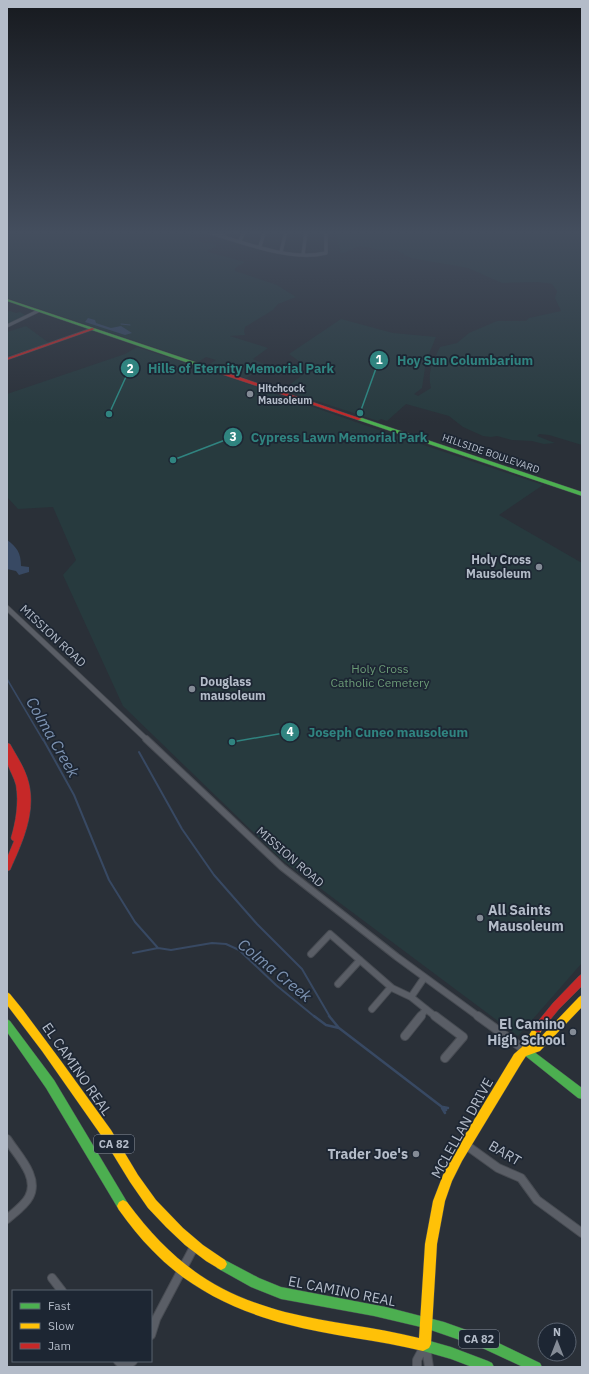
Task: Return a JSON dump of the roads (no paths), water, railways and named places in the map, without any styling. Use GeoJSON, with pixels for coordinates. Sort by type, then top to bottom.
{"type":"FeatureCollection","features":[{"type":"Feature","properties":{"kind":"main road","name":"HILLSIDE BOULEVARD"},"geometry":{"type":"LineString","coordinates":[[7,300],[36,312],[92,329],[582,494]]}},
{"type":"Feature","properties":{"kind":"main road"},"geometry":{"type":"LineString","coordinates":[[7,359],[75,337],[92,329]]}},
{"type":"Feature","properties":{"kind":"main road"},"geometry":{"type":"LineString","coordinates":[[7,746],[17,759],[22,770],[26,785],[28,803],[24,829],[7,867]]}},
{"type":"Feature","properties":{"kind":"main road"},"geometry":{"type":"LineString","coordinates":[[7,755],[14,765],[19,779],[22,804],[18,830],[7,855]]}},
{"type":"Feature","properties":{"kind":"main road"},"geometry":{"type":"LineString","coordinates":[[526,1051],[530,1041],[548,1015],[582,979]]}},
{"type":"Feature","properties":{"kind":"main road","name":"EL CAMINO REAL"},"geometry":{"type":"LineString","coordinates":[[7,997],[50,1052],[114,1145],[144,1194],[166,1220],[195,1246],[236,1274],[277,1291],[289,1295],[427,1321],[506,1350],[536,1367]]}},
{"type":"Feature","properties":{"kind":"main road"},"geometry":{"type":"LineString","coordinates":[[526,1051],[537,1048],[582,1000]]}},
{"type":"Feature","properties":{"kind":"main road","name":"CA 82"},"geometry":{"type":"LineString","coordinates":[[7,1024],[39,1067],[126,1211],[149,1241],[181,1270],[223,1296],[273,1315],[425,1344],[488,1367]]}},
{"type":"Feature","properties":{"kind":"main road","name":"MISSION ROAD"},"geometry":{"type":"LineString","coordinates":[[526,1051],[582,1094]]}},
{"type":"Feature","properties":{"kind":"main road","name":"MCLELLAN DRIVE"},"geometry":{"type":"LineString","coordinates":[[425,1344],[431,1244],[437,1208],[447,1179],[466,1145],[518,1058],[526,1051]]}},
{"type":"Feature","properties":{"kind":"street"},"geometry":{"type":"LineString","coordinates":[[7,326],[36,312]]}},
{"type":"Feature","properties":{"kind":"street","name":"MISSION ROAD"},"geometry":{"type":"LineString","coordinates":[[7,608],[282,867],[424,978],[466,1006],[526,1051]]}},
{"type":"Feature","properties":{"kind":"street"},"geometry":{"type":"LineString","coordinates":[[311,954],[330,934],[391,987],[411,997],[463,1037],[445,1058]]}},
{"type":"Feature","properties":{"kind":"street"},"geometry":{"type":"LineString","coordinates":[[338,984],[360,960]]}},
{"type":"Feature","properties":{"kind":"street"},"geometry":{"type":"LineString","coordinates":[[411,997],[424,978]]}},
{"type":"Feature","properties":{"kind":"street"},"geometry":{"type":"LineString","coordinates":[[372,1009],[391,987]]}},
{"type":"Feature","properties":{"kind":"street"},"geometry":{"type":"LineString","coordinates":[[405,1036],[426,1009]]}},
{"type":"Feature","properties":{"kind":"street"},"geometry":{"type":"LineString","coordinates":[[7,1139],[31,1176],[33,1186],[29,1198],[7,1219]]}},
{"type":"Feature","properties":{"kind":"street","name":"BART"},"geometry":{"type":"LineString","coordinates":[[466,1145],[498,1168],[521,1178],[537,1200],[582,1233]]}},
{"type":"Feature","properties":{"kind":"street"},"geometry":{"type":"LineString","coordinates":[[152,1331],[156,1319],[195,1246]]}},
{"type":"Feature","properties":{"kind":"street"},"geometry":{"type":"LineString","coordinates":[[52,1278],[61,1290]]}},
{"type":"Feature","properties":{"kind":"street","name":"MCLELLAN DRIVE"},"geometry":{"type":"LineString","coordinates":[[417,1367],[417,1360],[425,1344]]}},
{"type":"Feature","properties":{"kind":"street","name":"MCLELLAN DRIVE"},"geometry":{"type":"LineString","coordinates":[[425,1344],[429,1367]]}},
{"type":"Feature","properties":{"kind":"street"},"geometry":{"type":"LineString","coordinates":[[119,1362],[121,1364],[129,1364],[132,1362]]}},
{"type":"Feature","properties":{"kind":"water"},"geometry":{"type":"Polygon","coordinates":[[[88,318],[95,320],[96,323],[111,328],[121,326],[132,333],[125,335],[85,322],[88,318]]]}},
{"type":"Feature","properties":{"kind":"water"},"geometry":{"type":"Polygon","coordinates":[[[7,540],[18,551],[21,566],[29,567],[29,572],[19,575],[16,571],[7,569],[7,540]]]}},
{"type":"Feature","properties":{"kind":"waterway"},"geometry":{"type":"LineString","coordinates":[[121,324],[130,325]]}},
{"type":"Feature","properties":{"kind":"waterway","name":"Colma Creek"},"geometry":{"type":"LineString","coordinates":[[7,679],[43,740]]}},
{"type":"Feature","properties":{"kind":"waterway","name":"Colma Creek"},"geometry":{"type":"LineString","coordinates":[[43,739],[74,795],[109,880],[135,922],[158,948]]}},
{"type":"Feature","properties":{"kind":"waterway"},"geometry":{"type":"LineString","coordinates":[[139,752],[182,829],[214,875],[257,924],[302,969],[330,1017]]}},
{"type":"Feature","properties":{"kind":"waterway","name":"Colma Creek"},"geometry":{"type":"LineString","coordinates":[[158,948],[171,950],[212,943],[226,944],[239,950],[276,985],[315,1017]]}},
{"type":"Feature","properties":{"kind":"waterway"},"geometry":{"type":"LineString","coordinates":[[133,953],[158,948]]}},
{"type":"Feature","properties":{"kind":"waterway","name":"Colma Creek"},"geometry":{"type":"LineString","coordinates":[[314,1016],[326,1025],[339,1028]]}},
{"type":"Feature","properties":{"kind":"waterway"},"geometry":{"type":"LineString","coordinates":[[329,1016],[339,1028]]}},
{"type":"Feature","properties":{"kind":"waterway","name":"Colma Creek"},"geometry":{"type":"LineString","coordinates":[[339,1028],[446,1110]]}},
{"type":"Feature","properties":{"kind":"waterway","name":"Colma Creek"},"geometry":{"type":"LineString","coordinates":[[443,1107],[448,1108]]}},
{"type":"Feature","properties":{"kind":"waterway","name":"Colma Creek"},"geometry":{"type":"LineString","coordinates":[[442,1108],[445,1113]]}},
{"type":"Feature","properties":{"kind":"place","name":"Hitchcock Mausoleum"},"geometry":{"type":"Point","coordinates":[250,394]}},
{"type":"Feature","properties":{"kind":"place","name":"Hoy Sun Columbarium"},"geometry":{"type":"Point","coordinates":[360,413]}},
{"type":"Feature","properties":{"kind":"place","name":"Hills of Eternity Memorial Park"},"geometry":{"type":"Point","coordinates":[109,414]}},
{"type":"Feature","properties":{"kind":"place","name":"Cypress Lawn Memorial Park"},"geometry":{"type":"Point","coordinates":[173,460]}},
{"type":"Feature","properties":{"kind":"place","name":"Holy Cross Mausoleum"},"geometry":{"type":"Point","coordinates":[539,567]}},
{"type":"Feature","properties":{"kind":"place","name":"Douglass mausoleum"},"geometry":{"type":"Point","coordinates":[192,689]}},
{"type":"Feature","properties":{"kind":"place","name":"Joseph Cuneo mausoleum"},"geometry":{"type":"Point","coordinates":[232,742]}},
{"type":"Feature","properties":{"kind":"place","name":"All Saints Mausoleum"},"geometry":{"type":"Point","coordinates":[480,918]}},
{"type":"Feature","properties":{"kind":"place","name":"El Camino High School"},"geometry":{"type":"Point","coordinates":[573,1032]}},
{"type":"Feature","properties":{"kind":"place","name":"Trader Joe's"},"geometry":{"type":"Point","coordinates":[416,1154]}},
{"type":"Feature","properties":{"kind":"park label","name":"Holy Cross Catholic Cemetery"},"geometry":{"type":"Point","coordinates":[380,676]}}]}
